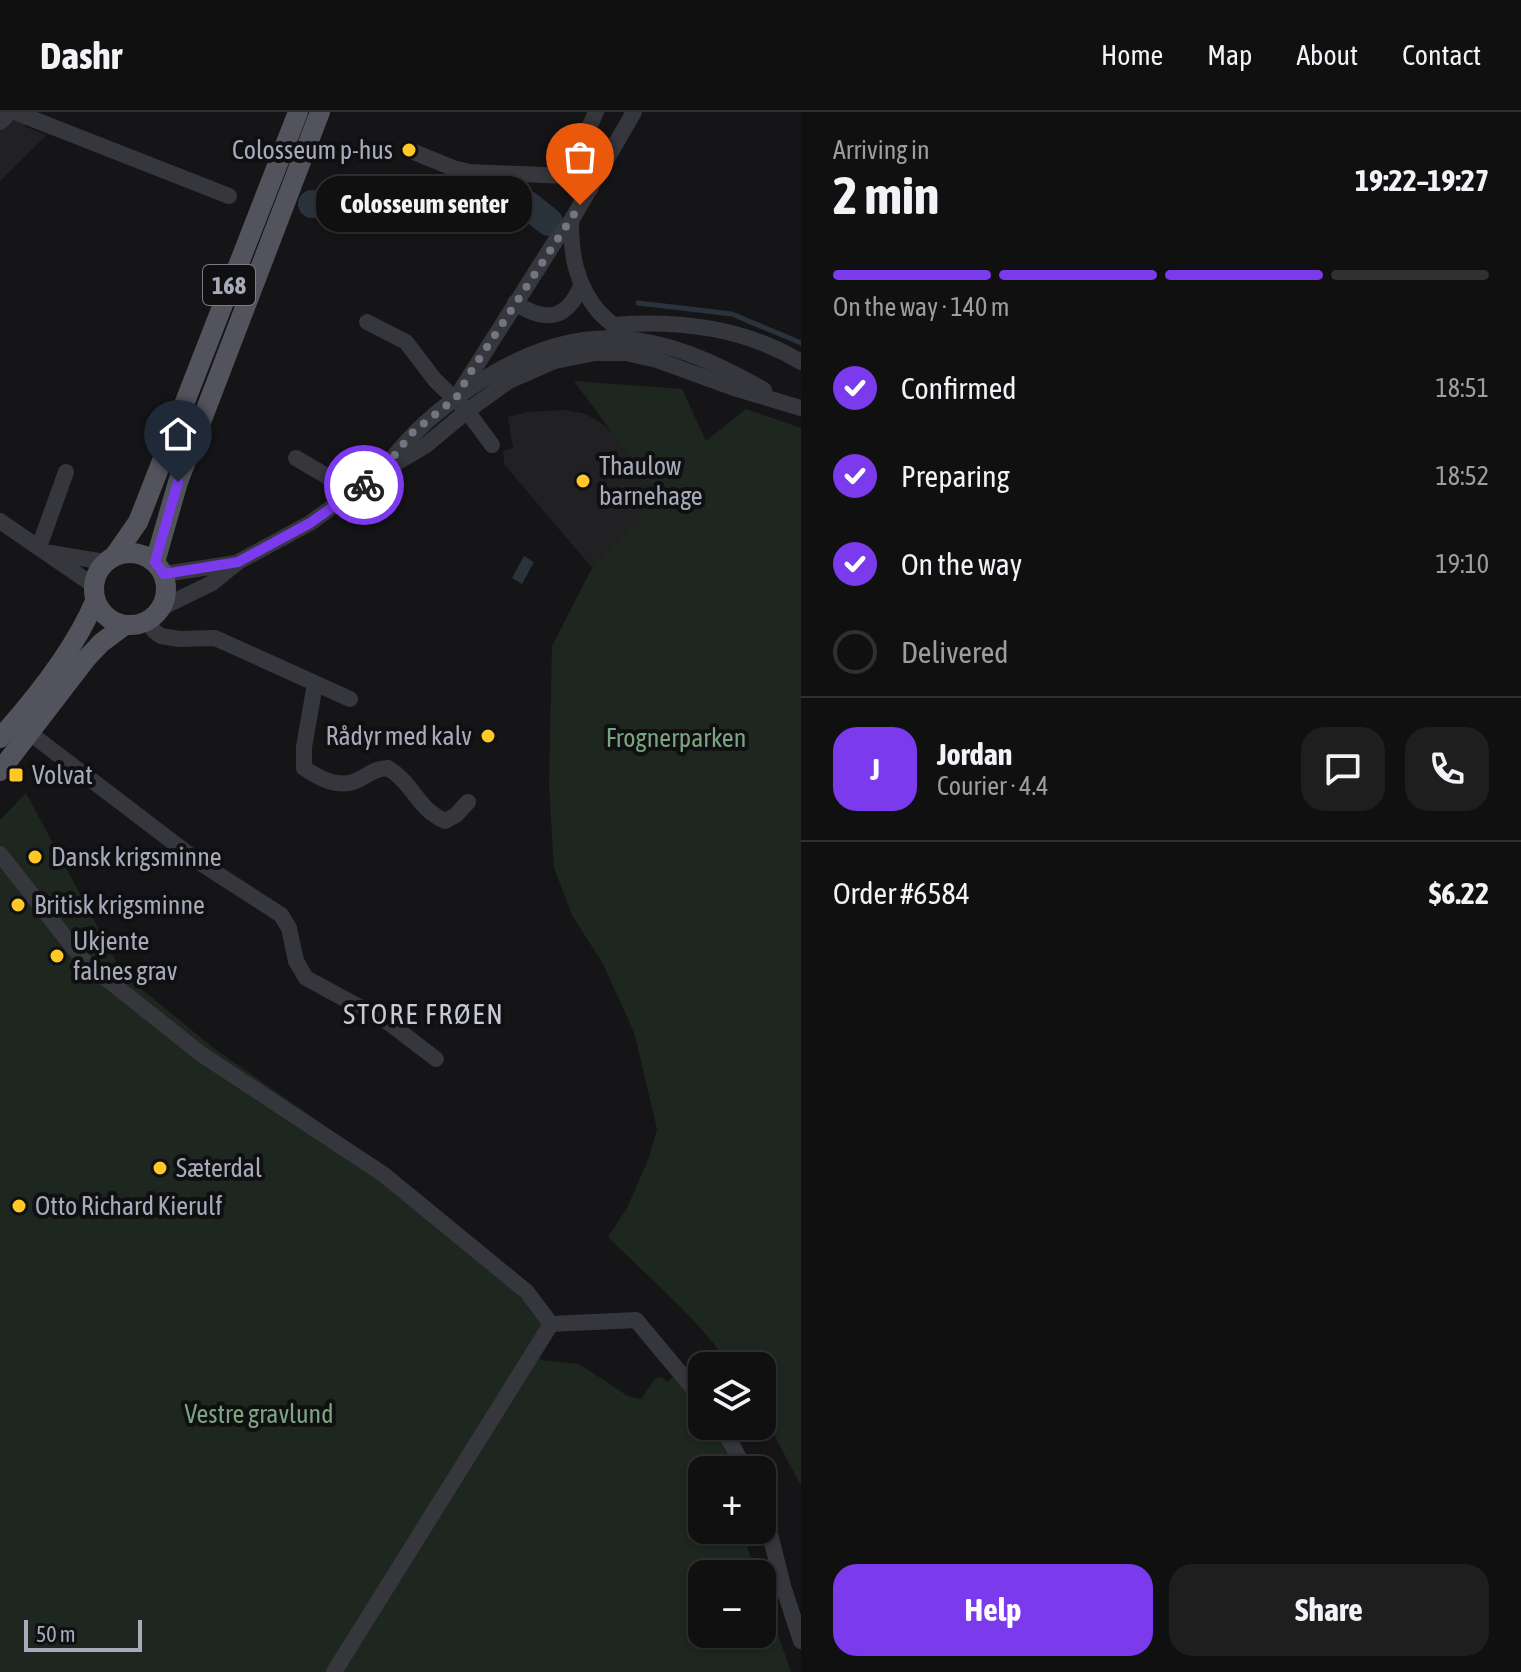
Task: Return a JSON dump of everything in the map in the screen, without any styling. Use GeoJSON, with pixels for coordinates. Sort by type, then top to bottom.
{"type":"FeatureCollection","features":[{"type":"Feature","properties":{"kind":"main road","name":"168"},"geometry":{"type":"LineString","coordinates":[[110,559],[133,529],[144,507],[298,112]]}},
{"type":"Feature","properties":{"kind":"main road","name":"168"},"geometry":{"type":"LineString","coordinates":[[160,568],[178,482],[320,112]]}},
{"type":"Feature","properties":{"kind":"main road"},"geometry":{"type":"LineString","coordinates":[[0,738],[49,678],[84,625],[94,593],[95,577],[110,559],[136,553],[160,568],[166,586],[154,614],[125,625],[86,659],[0,771]]}},
{"type":"Feature","properties":{"kind":"main road"},"geometry":{"type":"LineString","coordinates":[[94,593],[102,613],[125,625]]}},
{"type":"Feature","properties":{"kind":"street"},"geometry":{"type":"LineString","coordinates":[[0,122],[12,112],[229,196]]}},
{"type":"Feature","properties":{"kind":"street"},"geometry":{"type":"LineString","coordinates":[[567,176],[569,155],[596,112]]}},
{"type":"Feature","properties":{"kind":"street"},"geometry":{"type":"LineString","coordinates":[[462,404],[515,303],[571,221],[634,112]]}},
{"type":"Feature","properties":{"kind":"street"},"geometry":{"type":"LineString","coordinates":[[409,150],[470,172],[567,176],[590,189]]}},
{"type":"Feature","properties":{"kind":"street"},"geometry":{"type":"LineString","coordinates":[[569,155],[599,174]]}},
{"type":"Feature","properties":{"kind":"street"},"geometry":{"type":"LineString","coordinates":[[571,221],[571,245],[581,286],[599,312],[618,331],[737,375],[781,400]]}},
{"type":"Feature","properties":{"kind":"street"},"geometry":{"type":"LineString","coordinates":[[515,303],[530,313],[548,317],[556,315],[575,301],[581,286]]}},
{"type":"Feature","properties":{"kind":"street"},"geometry":{"type":"LineString","coordinates":[[367,322],[406,342],[435,380],[462,404],[492,445]]}},
{"type":"Feature","properties":{"kind":"street"},"geometry":{"type":"LineString","coordinates":[[462,404],[503,366],[545,347],[648,322],[701,326],[753,338],[801,362]]}},
{"type":"Feature","properties":{"kind":"street"},"geometry":{"type":"LineString","coordinates":[[350,699],[215,638],[161,636],[154,631],[154,614],[212,583],[238,562],[275,543],[346,498],[382,471],[412,433],[462,404],[555,361],[595,353],[626,353],[657,360],[801,408]]}},
{"type":"Feature","properties":{"kind":"street"},"geometry":{"type":"LineString","coordinates":[[296,458],[335,481],[346,498]]}},
{"type":"Feature","properties":{"kind":"street"},"geometry":{"type":"LineString","coordinates":[[44,550],[66,472]]}},
{"type":"Feature","properties":{"kind":"street"},"geometry":{"type":"LineString","coordinates":[[0,521],[44,550],[94,593]]}},
{"type":"Feature","properties":{"kind":"street"},"geometry":{"type":"LineString","coordinates":[[44,550],[110,559]]}},
{"type":"Feature","properties":{"kind":"street"},"geometry":{"type":"LineString","coordinates":[[160,568],[238,562]]}},
{"type":"Feature","properties":{"kind":"street"},"geometry":{"type":"LineString","coordinates":[[315,684],[304,747],[304,768],[318,778],[342,784],[358,780],[373,769],[388,768],[412,787],[423,808],[445,821],[468,802]]}},
{"type":"Feature","properties":{"kind":"street"},"geometry":{"type":"LineString","coordinates":[[31,734],[199,862],[281,915],[289,928],[296,961],[306,978],[389,1023],[436,1059]]}},
{"type":"Feature","properties":{"kind":"street"},"geometry":{"type":"LineString","coordinates":[[0,854],[83,960],[201,1054],[383,1174],[527,1292],[551,1324]]}},
{"type":"Feature","properties":{"kind":"street"},"geometry":{"type":"LineString","coordinates":[[551,1324],[636,1320],[688,1382]]}},
{"type":"Feature","properties":{"kind":"street"},"geometry":{"type":"LineString","coordinates":[[334,1672],[551,1324]]}},
{"type":"Feature","properties":{"kind":"street"},"geometry":{"type":"LineString","coordinates":[[772,1544],[801,1641]]}},
{"type":"Feature","properties":{"kind":"street"},"geometry":{"type":"LineString","coordinates":[[793,1593],[801,1615]]}},
{"type":"Feature","properties":{"kind":"shaded area"},"geometry":{"type":"Polygon","coordinates":[[[0,112],[36,112],[24,126],[47,135],[0,181],[0,112]]]}},
{"type":"Feature","properties":{"kind":"shaded area","name":"Thaulow barnehage"},"geometry":{"type":"Polygon","coordinates":[[[565,410],[586,414],[604,425],[618,438],[659,497],[592,568],[504,464],[503,451],[513,448],[508,417],[527,412],[565,410]]]}},
{"type":"Feature","properties":{"kind":"shaded area"},"geometry":{"type":"Polygon","coordinates":[[[524,556],[534,562],[522,584],[512,578],[524,556]]]}},
{"type":"Feature","properties":{"kind":"green space","name":"Frognerparken"},"geometry":{"type":"Polygon","coordinates":[[[574,381],[682,389],[706,441],[746,409],[801,428],[801,1486],[776,1439],[776,1352],[721,1352],[688,1315],[608,1237],[627,1208],[648,1160],[657,1129],[634,1032],[603,964],[572,915],[554,868],[549,784],[552,646],[592,568],[659,496],[574,381]]]}},
{"type":"Feature","properties":{"kind":"green space","name":"Vestre gravlund"},"geometry":{"type":"Polygon","coordinates":[[[26,793],[123,974],[215,1049],[321,1123],[551,1324],[537,1345],[541,1360],[579,1364],[628,1396],[641,1399],[655,1379],[662,1377],[667,1382],[674,1376],[688,1394],[688,1440],[720,1440],[728,1456],[688,1456],[688,1544],[746,1544],[752,1560],[688,1560],[688,1648],[776,1648],[776,1629],[791,1672],[0,1672],[0,820],[26,793]]]}},
{"type":"Feature","properties":{"kind":"waterway"},"geometry":{"type":"LineString","coordinates":[[312,204],[434,206],[505,199],[528,205],[549,222]]}},
{"type":"Feature","properties":{"kind":"waterway"},"geometry":{"type":"LineString","coordinates":[[638,303],[732,314],[801,343]]}},
{"type":"Feature","properties":{"kind":"way so far"},"geometry":{"type":"LineString","coordinates":[[364,485],[382,471],[412,433],[456,398],[580,205]]}},
{"type":"Feature","properties":{"kind":"place","name":"Colosseum p-hus"},"geometry":{"type":"Point","coordinates":[409,150]}},
{"type":"Feature","properties":{"kind":"place","name":"Colosseum senter"},"geometry":{"type":"Point","coordinates":[580,205]}},
{"type":"Feature","properties":{"kind":"place","name":"Thaulow barnehage"},"geometry":{"type":"Point","coordinates":[583,481]}},
{"type":"Feature","properties":{"kind":"place","name":"Rådyr med kalv"},"geometry":{"type":"Point","coordinates":[488,736]}},
{"type":"Feature","properties":{"kind":"place","name":"Volvat"},"geometry":{"type":"Point","coordinates":[16,775]}},
{"type":"Feature","properties":{"kind":"place","name":"Dansk krigsminne"},"geometry":{"type":"Point","coordinates":[35,857]}},
{"type":"Feature","properties":{"kind":"place","name":"Britisk krigsminne"},"geometry":{"type":"Point","coordinates":[18,905]}},
{"type":"Feature","properties":{"kind":"place","name":"Ukjente falnes grav"},"geometry":{"type":"Point","coordinates":[57,956]}},
{"type":"Feature","properties":{"kind":"place","name":"Sæterdal"},"geometry":{"type":"Point","coordinates":[160,1168]}},
{"type":"Feature","properties":{"kind":"place","name":"Otto Richard Kierulf"},"geometry":{"type":"Point","coordinates":[19,1206]}},
{"type":"Feature","properties":{"kind":"district","name":"STORE FRØEN"},"geometry":{"type":"Point","coordinates":[424,1014]}},
{"type":"Feature","properties":{"kind":"route"},"geometry":{"type":"LineString","coordinates":[[178,482],[155,562],[164,574],[238,562],[310,523],[364,485]]}}]}
